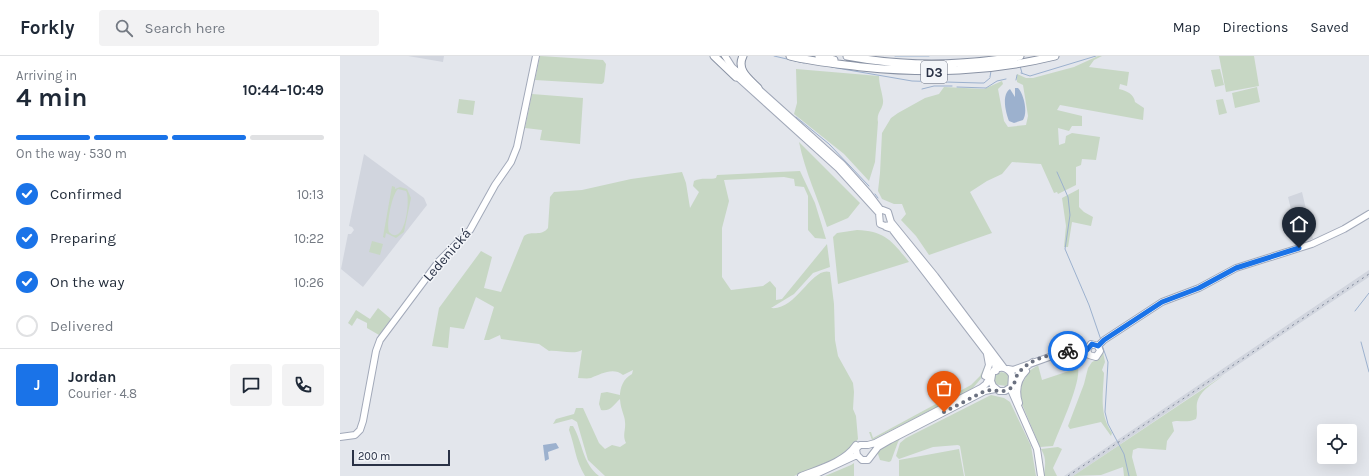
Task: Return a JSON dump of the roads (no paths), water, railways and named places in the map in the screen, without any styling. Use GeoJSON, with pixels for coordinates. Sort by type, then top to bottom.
{"type":"FeatureCollection","features":[{"type":"Feature","properties":{"kind":"highway"},"geometry":{"type":"LineString","coordinates":[[714,56],[736,77]]}},
{"type":"Feature","properties":{"kind":"highway"},"geometry":{"type":"LineString","coordinates":[[743,56],[741,62],[742,70],[758,88]]}},
{"type":"Feature","properties":{"kind":"highway"},"geometry":{"type":"LineString","coordinates":[[790,56],[884,69]]}},
{"type":"Feature","properties":{"kind":"highway","name":"D3"},"geometry":{"type":"LineString","coordinates":[[819,56],[884,69],[932,72],[985,69],[1024,63],[1055,56]]}},
{"type":"Feature","properties":{"kind":"highway","name":"D3"},"geometry":{"type":"LineString","coordinates":[[847,56],[916,64],[984,61],[1020,56]]}},
{"type":"Feature","properties":{"kind":"highway","name":"D3"},"geometry":{"type":"LineString","coordinates":[[866,56],[916,64]]}},
{"type":"Feature","properties":{"kind":"main road","name":"Ledenická"},"geometry":{"type":"LineString","coordinates":[[340,437],[355,435],[361,427],[367,404],[376,351],[384,334],[439,261],[470,230],[491,191],[513,159],[517,147],[536,56]]}},
{"type":"Feature","properties":{"kind":"main road"},"geometry":{"type":"LineString","coordinates":[[721,56],[736,77],[838,168],[878,210],[890,214],[892,223],[1013,377],[1009,388],[1037,449],[1041,476]]}},
{"type":"Feature","properties":{"kind":"main road"},"geometry":{"type":"LineString","coordinates":[[725,56],[732,67],[758,88],[842,164],[878,210],[880,223],[892,223]]}},
{"type":"Feature","properties":{"kind":"main road"},"geometry":{"type":"LineString","coordinates":[[878,210],[891,210],[892,229],[991,358],[996,370]]}},
{"type":"Feature","properties":{"kind":"main road"},"geometry":{"type":"LineString","coordinates":[[878,210],[878,226],[890,230],[896,235]]}},
{"type":"Feature","properties":{"kind":"main road"},"geometry":{"type":"LineString","coordinates":[[1087,350],[1091,344],[1101,343],[1162,302],[1199,288],[1236,268],[1312,244],[1344,229],[1369,214]]}},
{"type":"Feature","properties":{"kind":"main road"},"geometry":{"type":"LineString","coordinates":[[973,391],[982,382],[989,365],[987,355],[977,340]]}},
{"type":"Feature","properties":{"kind":"main road"},"geometry":{"type":"LineString","coordinates":[[1087,350],[1088,355],[1096,357],[1100,353],[1101,343]]}},
{"type":"Feature","properties":{"kind":"main road"},"geometry":{"type":"LineString","coordinates":[[857,455],[866,460],[872,457],[878,447],[889,437],[984,386],[990,374],[996,370],[1018,368],[1051,355],[1079,349],[1087,350]]}},
{"type":"Feature","properties":{"kind":"main road"},"geometry":{"type":"LineString","coordinates":[[1022,414],[1017,394],[1018,382],[1027,370],[1051,355]]}},
{"type":"Feature","properties":{"kind":"main road"},"geometry":{"type":"LineString","coordinates":[[812,476],[857,455],[860,445],[870,446],[985,391],[994,388],[1009,388],[1014,384],[1018,374],[1033,362]]}},
{"type":"Feature","properties":{"kind":"main road"},"geometry":{"type":"LineString","coordinates":[[994,388],[991,378],[996,370]]}},
{"type":"Feature","properties":{"kind":"main road"},"geometry":{"type":"LineString","coordinates":[[801,476],[841,458],[851,452],[859,442],[870,446]]}},
{"type":"Feature","properties":{"kind":"main road"},"geometry":{"type":"LineString","coordinates":[[841,458],[857,455],[866,457],[870,446]]}},
{"type":"Feature","properties":{"kind":"water"},"geometry":{"type":"Polygon","coordinates":[[[1015,88],[1018,88],[1022,95],[1025,104],[1025,113],[1023,120],[1014,123],[1009,121],[1005,100],[1007,92],[1010,89],[1015,97],[1015,88]]]}},
{"type":"Feature","properties":{"kind":"water"},"geometry":{"type":"Polygon","coordinates":[[[556,443],[559,448],[548,452],[549,459],[545,461],[543,445],[556,443]]]}},
{"type":"Feature","properties":{"kind":"waterway"},"geometry":{"type":"LineString","coordinates":[[774,56],[804,63]]}},
{"type":"Feature","properties":{"kind":"waterway"},"geometry":{"type":"LineString","coordinates":[[895,56],[929,56]]}},
{"type":"Feature","properties":{"kind":"waterway"},"geometry":{"type":"LineString","coordinates":[[1021,73],[1030,76],[1096,56]]}},
{"type":"Feature","properties":{"kind":"waterway"},"geometry":{"type":"LineString","coordinates":[[1020,66],[1022,73]]}},
{"type":"Feature","properties":{"kind":"waterway"},"geometry":{"type":"LineString","coordinates":[[831,67],[912,81],[984,83],[990,78]]}},
{"type":"Feature","properties":{"kind":"waterway"},"geometry":{"type":"LineString","coordinates":[[990,77],[991,71]]}},
{"type":"Feature","properties":{"kind":"waterway"},"geometry":{"type":"LineString","coordinates":[[1016,80],[1017,75]]}},
{"type":"Feature","properties":{"kind":"waterway"},"geometry":{"type":"LineString","coordinates":[[957,87],[986,88],[997,81],[1006,79]]}},
{"type":"Feature","properties":{"kind":"waterway"},"geometry":{"type":"LineString","coordinates":[[922,89],[934,86],[952,86]]}},
{"type":"Feature","properties":{"kind":"waterway"},"geometry":{"type":"LineString","coordinates":[[761,87],[788,111]]}},
{"type":"Feature","properties":{"kind":"waterway"},"geometry":{"type":"LineString","coordinates":[[796,117],[829,144],[869,186]]}},
{"type":"Feature","properties":{"kind":"waterway"},"geometry":{"type":"LineString","coordinates":[[1057,172],[1068,197],[1070,215],[1065,249],[1089,305],[1101,340]]}},
{"type":"Feature","properties":{"kind":"waterway"},"geometry":{"type":"LineString","coordinates":[[875,194],[878,198]]}},
{"type":"Feature","properties":{"kind":"waterway"},"geometry":{"type":"LineString","coordinates":[[1355,311],[1369,293]]}},
{"type":"Feature","properties":{"kind":"waterway"},"geometry":{"type":"LineString","coordinates":[[1361,342],[1369,372]]}},
{"type":"Feature","properties":{"kind":"waterway"},"geometry":{"type":"LineString","coordinates":[[1102,345],[1108,362],[1105,412],[1108,424],[1124,454],[1129,476]]}},
{"type":"Feature","properties":{"kind":"railway"},"geometry":{"type":"LineString","coordinates":[[1068,476],[1369,274]]}}]}
